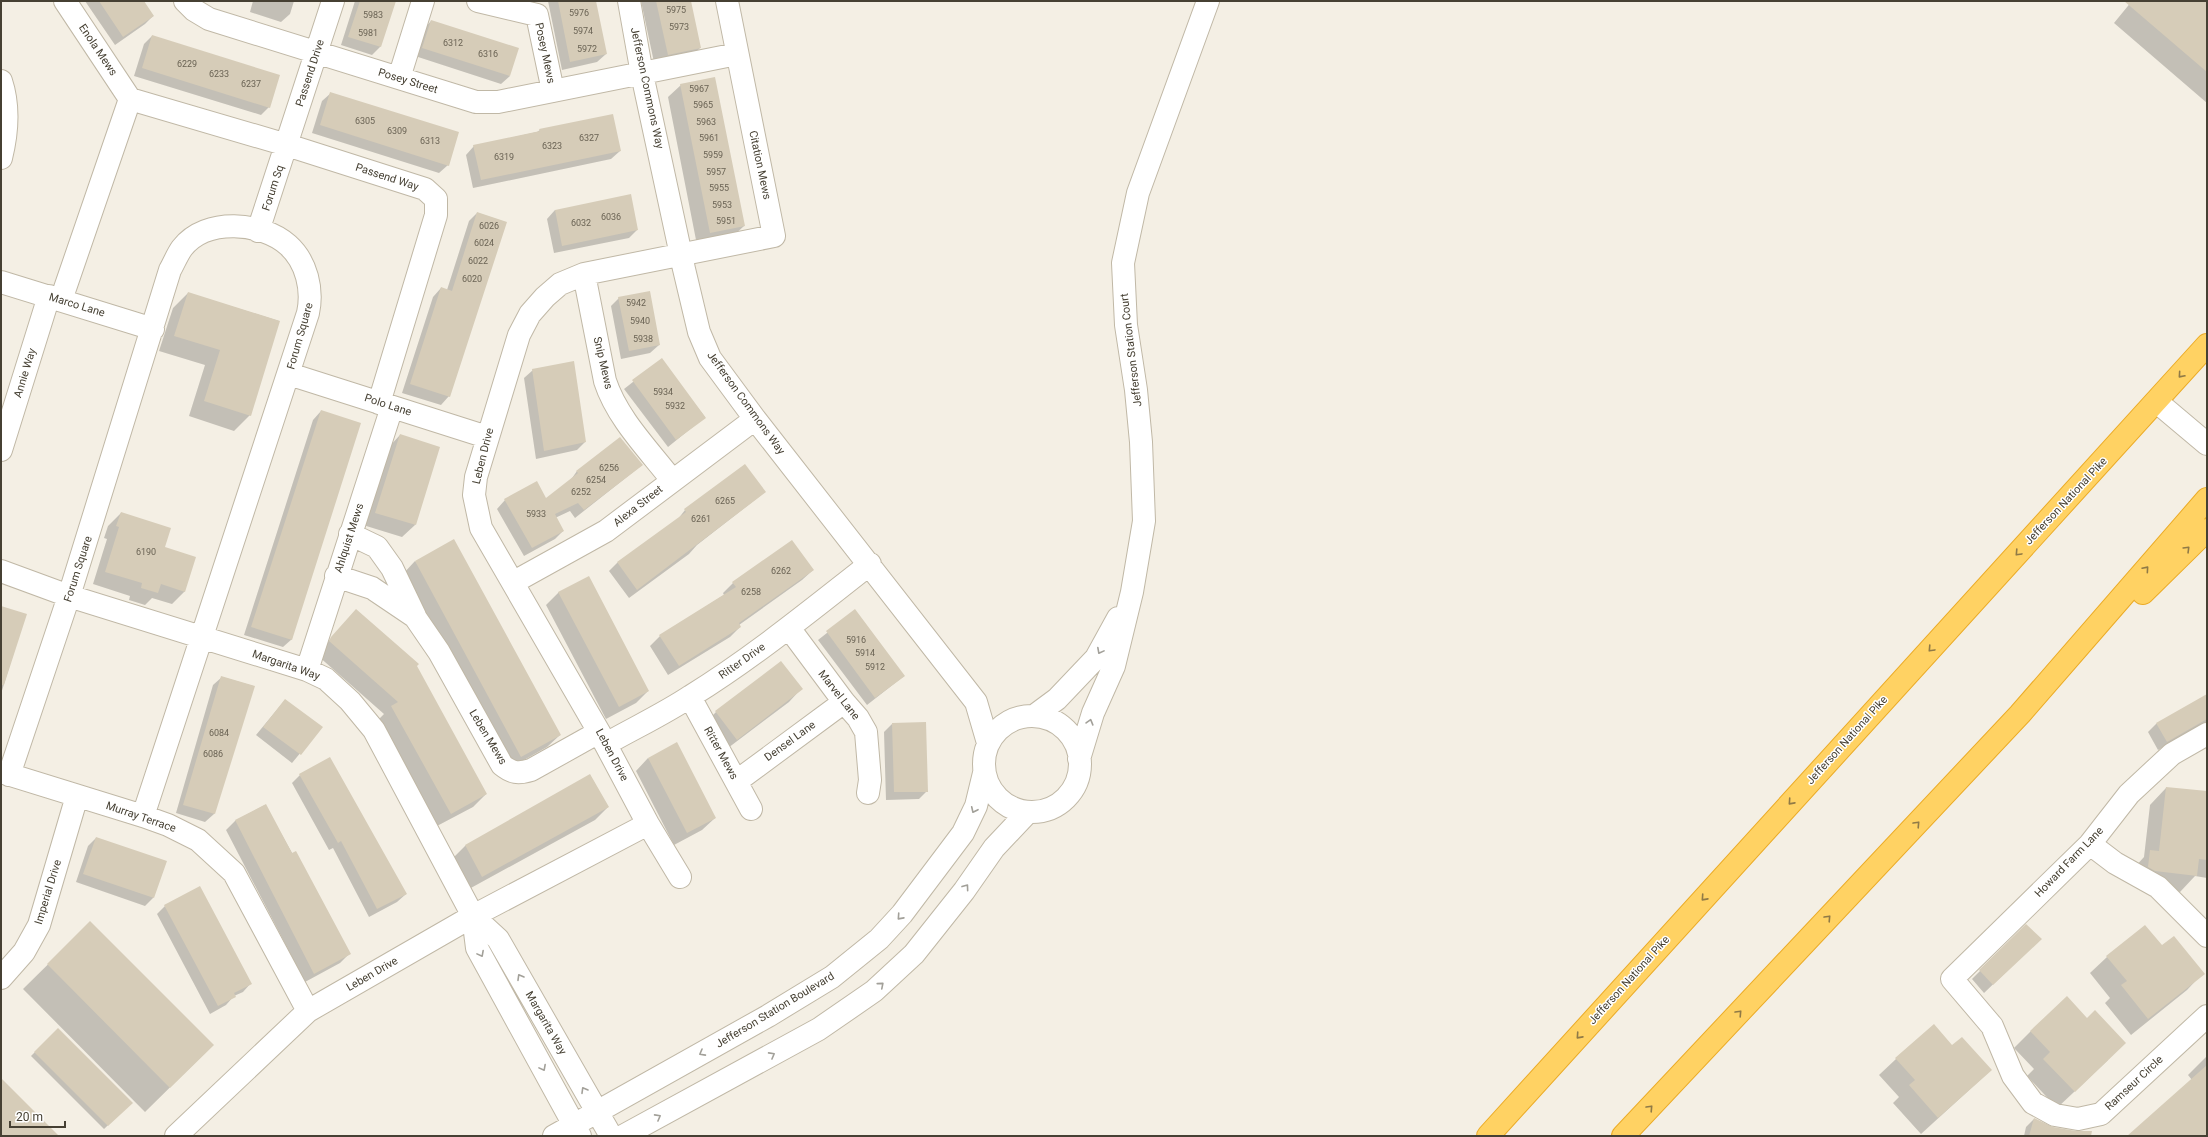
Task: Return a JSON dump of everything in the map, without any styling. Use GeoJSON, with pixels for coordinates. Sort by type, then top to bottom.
{"type":"FeatureCollection","features":[{"type":"Feature","properties":{"kind":"highway","name":"Jefferson National Pike"},"geometry":{"type":"LineString","coordinates":[[1488,1136],[2157,402],[2207,345]]}},
{"type":"Feature","properties":{"kind":"highway"},"geometry":{"type":"LineString","coordinates":[[2020,714],[2207,499]]}},
{"type":"Feature","properties":{"kind":"highway"},"geometry":{"type":"LineString","coordinates":[[1623,1136],[2020,714],[2207,530]]}},
{"type":"Feature","properties":{"kind":"street","name":"Enola Mews"},"geometry":{"type":"LineString","coordinates":[[65,1],[130,98]]}},
{"type":"Feature","properties":{"kind":"street","name":"Posey Street"},"geometry":{"type":"LineString","coordinates":[[184,1],[194,10],[209,19],[476,102],[498,102],[737,54]]}},
{"type":"Feature","properties":{"kind":"street","name":"Passend Drive"},"geometry":{"type":"LineString","coordinates":[[287,145],[332,1]]}},
{"type":"Feature","properties":{"kind":"street"},"geometry":{"type":"LineString","coordinates":[[399,78],[423,1]]}},
{"type":"Feature","properties":{"kind":"street","name":"Posey Mews"},"geometry":{"type":"LineString","coordinates":[[478,1],[536,8],[553,91]]}},
{"type":"Feature","properties":{"kind":"street","name":"Jefferson Commons Way"},"geometry":{"type":"LineString","coordinates":[[629,1],[642,74],[681,254],[699,332],[710,358],[755,419],[870,564],[976,702],[988,743]]}},
{"type":"Feature","properties":{"kind":"street","name":"Citation Mews"},"geometry":{"type":"LineString","coordinates":[[681,254],[774,236],[727,1]]}},
{"type":"Feature","properties":{"kind":"street","name":"Jefferson Station Court"},"geometry":{"type":"LineString","coordinates":[[1079,759],[1093,713],[1114,666],[1132,592],[1144,522],[1141,442],[1136,390],[1126,326],[1123,263],[1138,193],[1208,1]]}},
{"type":"Feature","properties":{"kind":"street"},"geometry":{"type":"LineString","coordinates":[[1,81],[6,118],[6,138],[1,158]]}},
{"type":"Feature","properties":{"kind":"street","name":"Passend Way"},"geometry":{"type":"LineString","coordinates":[[130,98],[287,145],[425,189],[436,198],[436,215],[385,405]]}},
{"type":"Feature","properties":{"kind":"street","name":"Annie Way"},"geometry":{"type":"LineString","coordinates":[[1,450],[55,298],[130,98]]}},
{"type":"Feature","properties":{"kind":"street","name":"Forum Sq"},"geometry":{"type":"LineString","coordinates":[[258,231],[287,145]]}},
{"type":"Feature","properties":{"kind":"street","name":"Forum Square"},"geometry":{"type":"LineString","coordinates":[[5,773],[69,596],[170,270],[182,248],[213,228],[236,226],[258,231],[277,237],[289,246],[304,270],[310,284],[311,301],[289,374],[143,816]]}},
{"type":"Feature","properties":{"kind":"street","name":"Leben Drive"},"geometry":{"type":"LineString","coordinates":[[680,877],[648,824],[603,738],[514,582],[481,528],[474,495],[476,477],[487,437],[519,335],[530,314],[560,284],[584,274],[681,254]]}},
{"type":"Feature","properties":{"kind":"street","name":"Snip Mews"},"geometry":{"type":"LineString","coordinates":[[584,274],[605,380],[611,397],[619,412],[672,480]]}},
{"type":"Feature","properties":{"kind":"street","name":"Marco Lane"},"geometry":{"type":"LineString","coordinates":[[1,282],[153,328]]}},
{"type":"Feature","properties":{"kind":"street","name":"Polo Lane"},"geometry":{"type":"LineString","coordinates":[[289,374],[487,437]]}},
{"type":"Feature","properties":{"kind":"street"},"geometry":{"type":"LineString","coordinates":[[2157,402],[2207,444]]}},
{"type":"Feature","properties":{"kind":"street","name":"Ahlquist Mews"},"geometry":{"type":"LineString","coordinates":[[307,670],[350,534],[385,405]]}},
{"type":"Feature","properties":{"kind":"street","name":"Alexa Street"},"geometry":{"type":"LineString","coordinates":[[514,582],[595,538],[755,419]]}},
{"type":"Feature","properties":{"kind":"street","name":"Leben Mews"},"geometry":{"type":"LineString","coordinates":[[350,534],[377,547],[392,568],[415,617],[439,652],[502,765],[510,771],[521,773],[603,738]]}},
{"type":"Feature","properties":{"kind":"street","name":"Ritter Drive"},"geometry":{"type":"LineString","coordinates":[[603,738],[690,697],[789,628],[870,564]]}},
{"type":"Feature","properties":{"kind":"street","name":"Margarita Way"},"geometry":{"type":"LineString","coordinates":[[1,571],[69,596],[307,670],[326,679],[350,701],[374,730],[474,916],[498,939],[611,1136]]}},
{"type":"Feature","properties":{"kind":"street","name":"Leben Mews"},"geometry":{"type":"LineString","coordinates":[[336,576],[372,588],[415,617]]}},
{"type":"Feature","properties":{"kind":"street","name":"Jefferson Station Court"},"geometry":{"type":"LineString","coordinates":[[1024,718],[1057,699],[1096,658],[1132,592]]}},
{"type":"Feature","properties":{"kind":"street","name":"Marvel Lane"},"geometry":{"type":"LineString","coordinates":[[789,628],[844,702],[858,718],[866,732],[870,780],[868,793]]}},
{"type":"Feature","properties":{"kind":"street","name":"Ritter Mews"},"geometry":{"type":"LineString","coordinates":[[690,697],[737,780],[751,809]]}},
{"type":"Feature","properties":{"kind":"street","name":"Densel Lane"},"geometry":{"type":"LineString","coordinates":[[737,780],[844,702]]}},
{"type":"Feature","properties":{"kind":"street","name":"Jefferson Commons Way"},"geometry":{"type":"LineString","coordinates":[[976,702],[1024,718]]}},
{"type":"Feature","properties":{"kind":"street"},"geometry":{"type":"LineString","coordinates":[[1024,718],[1047,719],[1059,725],[1069,734],[1076,746],[1079,759],[1078,776],[1073,789],[1064,800],[1052,807],[1028,812],[1013,808],[1000,800],[990,787],[984,773],[984,758],[988,743],[995,733],[1024,718]]}},
{"type":"Feature","properties":{"kind":"street","name":"Howard Farm Lane"},"geometry":{"type":"LineString","coordinates":[[1952,979],[2090,844],[2129,794],[2172,754],[2207,734]]}},
{"type":"Feature","properties":{"kind":"street","name":"Murray Terrace"},"geometry":{"type":"LineString","coordinates":[[5,773],[143,816],[168,825],[198,840],[234,873],[308,1011]]}},
{"type":"Feature","properties":{"kind":"street","name":"Jefferson Station Boulevard"},"geometry":{"type":"LineString","coordinates":[[554,1136],[577,1130],[596,1111],[768,1016],[832,977],[879,939],[902,914],[963,832],[976,806],[984,773]]}},
{"type":"Feature","properties":{"kind":"street","name":"Imperial Drive"},"geometry":{"type":"LineString","coordinates":[[1,978],[24,952],[39,925],[77,796]]}},
{"type":"Feature","properties":{"kind":"street"},"geometry":{"type":"LineString","coordinates":[[623,1136],[819,1029],[874,991],[914,954],[964,891],[994,848],[1028,812]]}},
{"type":"Feature","properties":{"kind":"street","name":"Leben Drive"},"geometry":{"type":"LineString","coordinates":[[176,1136],[308,1011],[474,916],[648,824]]}},
{"type":"Feature","properties":{"kind":"street"},"geometry":{"type":"LineString","coordinates":[[2090,844],[2115,863],[2158,887],[2205,928]]}},
{"type":"Feature","properties":{"kind":"street","name":"Margarita Way"},"geometry":{"type":"LineString","coordinates":[[474,916],[477,948],[577,1130]]}},
{"type":"Feature","properties":{"kind":"street","name":"Ramseur Circle"},"geometry":{"type":"LineString","coordinates":[[1952,979],[1992,1026],[2014,1076],[2033,1103],[2056,1114],[2078,1119],[2101,1114],[2207,1016]]}},
{"type":"Feature","properties":{"kind":"building"},"geometry":{"type":"Polygon","coordinates":[[[99,1],[144,1],[154,16],[123,37],[99,1]]]}},
{"type":"Feature","properties":{"kind":"building"},"geometry":{"type":"Polygon","coordinates":[[[360,1],[396,1],[381,47],[348,37],[360,1]]]}},
{"type":"Feature","properties":{"kind":"building"},"geometry":{"type":"Polygon","coordinates":[[[558,1],[596,1],[607,54],[570,62],[558,1]]]}},
{"type":"Feature","properties":{"kind":"building"},"geometry":{"type":"Polygon","coordinates":[[[656,1],[691,1],[701,48],[668,55],[656,1]]]}},
{"type":"Feature","properties":{"kind":"building"},"geometry":{"type":"Polygon","coordinates":[[[2124,1],[2207,1],[2207,72],[2124,1]]]}},
{"type":"Feature","properties":{"kind":"building"},"geometry":{"type":"Polygon","coordinates":[[[431,20],[519,48],[510,76],[422,48],[431,20]]]}},
{"type":"Feature","properties":{"kind":"building"},"geometry":{"type":"Polygon","coordinates":[[[152,35],[280,75],[270,108],[142,68],[152,35]]]}},
{"type":"Feature","properties":{"kind":"building"},"geometry":{"type":"Polygon","coordinates":[[[715,77],[745,226],[710,233],[680,84],[715,77]]]}},
{"type":"Feature","properties":{"kind":"building"},"geometry":{"type":"Polygon","coordinates":[[[330,92],[459,132],[449,166],[320,125],[330,92]]]}},
{"type":"Feature","properties":{"kind":"building"},"geometry":{"type":"Polygon","coordinates":[[[613,114],[621,151],[481,180],[473,145],[540,131],[539,129],[613,114]]]}},
{"type":"Feature","properties":{"kind":"building"},"geometry":{"type":"Polygon","coordinates":[[[631,194],[638,230],[562,246],[555,210],[631,194]]]}},
{"type":"Feature","properties":{"kind":"building"},"geometry":{"type":"Polygon","coordinates":[[[477,212],[507,222],[450,397],[410,384],[441,287],[452,291],[477,212]]]}},
{"type":"Feature","properties":{"kind":"building"},"geometry":{"type":"Polygon","coordinates":[[[650,291],[660,345],[629,351],[618,297],[650,291]]]}},
{"type":"Feature","properties":{"kind":"building"},"geometry":{"type":"Polygon","coordinates":[[[188,292],[280,321],[251,416],[204,401],[220,350],[174,336],[188,292]]]}},
{"type":"Feature","properties":{"kind":"building"},"geometry":{"type":"Polygon","coordinates":[[[662,358],[706,418],[676,440],[632,380],[662,358]]]}},
{"type":"Feature","properties":{"kind":"building"},"geometry":{"type":"Polygon","coordinates":[[[574,361],[586,442],[544,451],[532,369],[574,361]]]}},
{"type":"Feature","properties":{"kind":"building"},"geometry":{"type":"Polygon","coordinates":[[[321,410],[361,423],[292,640],[251,627],[321,410]]]}},
{"type":"Feature","properties":{"kind":"building"},"geometry":{"type":"Polygon","coordinates":[[[400,434],[440,447],[416,525],[375,513],[400,434]]]}},
{"type":"Feature","properties":{"kind":"building"},"geometry":{"type":"Polygon","coordinates":[[[620,437],[643,465],[584,510],[578,503],[555,514],[564,531],[532,548],[504,499],[537,481],[546,498],[578,473],[576,471],[620,437]]]}},
{"type":"Feature","properties":{"kind":"building"},"geometry":{"type":"Polygon","coordinates":[[[745,464],[766,492],[637,590],[617,562],[686,512],[684,509],[745,464]]]}},
{"type":"Feature","properties":{"kind":"building"},"geometry":{"type":"Polygon","coordinates":[[[121,512],[171,528],[165,547],[196,557],[185,592],[161,584],[158,593],[141,588],[142,583],[105,572],[119,527],[116,526],[121,512]]]}},
{"type":"Feature","properties":{"kind":"building"},"geometry":{"type":"Polygon","coordinates":[[[454,539],[561,735],[521,757],[415,561],[454,539]]]}},
{"type":"Feature","properties":{"kind":"building"},"geometry":{"type":"Polygon","coordinates":[[[792,540],[814,570],[739,623],[741,627],[679,666],[659,635],[736,587],[732,582],[792,540]]]}},
{"type":"Feature","properties":{"kind":"building"},"geometry":{"type":"Polygon","coordinates":[[[589,576],[649,691],[619,707],[558,592],[589,576]]]}},
{"type":"Feature","properties":{"kind":"building"},"geometry":{"type":"Polygon","coordinates":[[[1,606],[27,614],[4,685],[1,685],[1,606]]]}},
{"type":"Feature","properties":{"kind":"building"},"geometry":{"type":"Polygon","coordinates":[[[356,609],[419,664],[417,666],[487,794],[451,814],[391,706],[398,702],[329,641],[356,609]]]}},
{"type":"Feature","properties":{"kind":"building"},"geometry":{"type":"Polygon","coordinates":[[[855,609],[905,676],[875,698],[826,631],[855,609]]]}},
{"type":"Feature","properties":{"kind":"building"},"geometry":{"type":"Polygon","coordinates":[[[781,661],[803,689],[737,740],[715,711],[781,661]]]}},
{"type":"Feature","properties":{"kind":"building"},"geometry":{"type":"Polygon","coordinates":[[[221,676],[255,686],[215,814],[183,805],[221,676]]]}},
{"type":"Feature","properties":{"kind":"building"},"geometry":{"type":"Polygon","coordinates":[[[2207,694],[2207,719],[2167,742],[2156,723],[2207,694]]]}},
{"type":"Feature","properties":{"kind":"building"},"geometry":{"type":"Polygon","coordinates":[[[285,699],[323,727],[301,755],[263,727],[285,699]]]}},
{"type":"Feature","properties":{"kind":"building"},"geometry":{"type":"Polygon","coordinates":[[[926,722],[928,792],[894,792],[892,723],[926,722]]]}},
{"type":"Feature","properties":{"kind":"building"},"geometry":{"type":"Polygon","coordinates":[[[677,742],[716,818],[687,833],[648,758],[677,742]]]}},
{"type":"Feature","properties":{"kind":"building"},"geometry":{"type":"Polygon","coordinates":[[[330,757],[407,894],[377,909],[341,841],[338,843],[299,774],[330,757]]]}},
{"type":"Feature","properties":{"kind":"building"},"geometry":{"type":"Polygon","coordinates":[[[590,774],[609,807],[482,877],[465,845],[590,774]]]}},
{"type":"Feature","properties":{"kind":"building"},"geometry":{"type":"Polygon","coordinates":[[[2166,787],[2207,791],[2207,860],[2199,859],[2197,876],[2155,871],[2148,867],[2150,850],[2159,851],[2166,787]]]}},
{"type":"Feature","properties":{"kind":"building"},"geometry":{"type":"Polygon","coordinates":[[[266,804],[292,853],[296,851],[351,954],[314,974],[235,820],[266,804]]]}},
{"type":"Feature","properties":{"kind":"building"},"geometry":{"type":"Polygon","coordinates":[[[96,837],[167,861],[154,898],[83,874],[96,837]]]}},
{"type":"Feature","properties":{"kind":"building"},"geometry":{"type":"Polygon","coordinates":[[[200,886],[252,984],[234,993],[236,997],[218,1006],[164,905],[200,886]]]}},
{"type":"Feature","properties":{"kind":"building"},"geometry":{"type":"Polygon","coordinates":[[[90,921],[214,1045],[170,1088],[47,964],[90,921]]]}},
{"type":"Feature","properties":{"kind":"building"},"geometry":{"type":"Polygon","coordinates":[[[2026,924],[2042,939],[1993,985],[1979,970],[2026,924]]]}},
{"type":"Feature","properties":{"kind":"building"},"geometry":{"type":"Polygon","coordinates":[[[2145,925],[2162,945],[2174,936],[2205,974],[2148,1019],[2121,985],[2127,981],[2106,956],[2145,925]]]}},
{"type":"Feature","properties":{"kind":"building"},"geometry":{"type":"Polygon","coordinates":[[[2067,996],[2087,1018],[2095,1010],[2126,1043],[2075,1092],[2043,1059],[2050,1052],[2030,1031],[2067,996]]]}},
{"type":"Feature","properties":{"kind":"building"},"geometry":{"type":"Polygon","coordinates":[[[1934,1024],[1952,1045],[1962,1037],[1992,1070],[1938,1118],[1909,1085],[1915,1080],[1895,1058],[1934,1024]]]}},
{"type":"Feature","properties":{"kind":"building"},"geometry":{"type":"Polygon","coordinates":[[[58,1028],[133,1103],[108,1126],[34,1052],[58,1028]]]}},
{"type":"Feature","properties":{"kind":"building"},"geometry":{"type":"Polygon","coordinates":[[[2207,1065],[2207,1136],[2127,1136],[2207,1065]]]}},
{"type":"Feature","properties":{"kind":"building"},"geometry":{"type":"Polygon","coordinates":[[[1,1078],[59,1136],[1,1136],[1,1078]]]}},
{"type":"Feature","properties":{"kind":"building"},"geometry":{"type":"Polygon","coordinates":[[[2034,1118],[2053,1127],[2076,1131],[2092,1131],[2091,1136],[2029,1136],[2034,1118]]]}}]}
